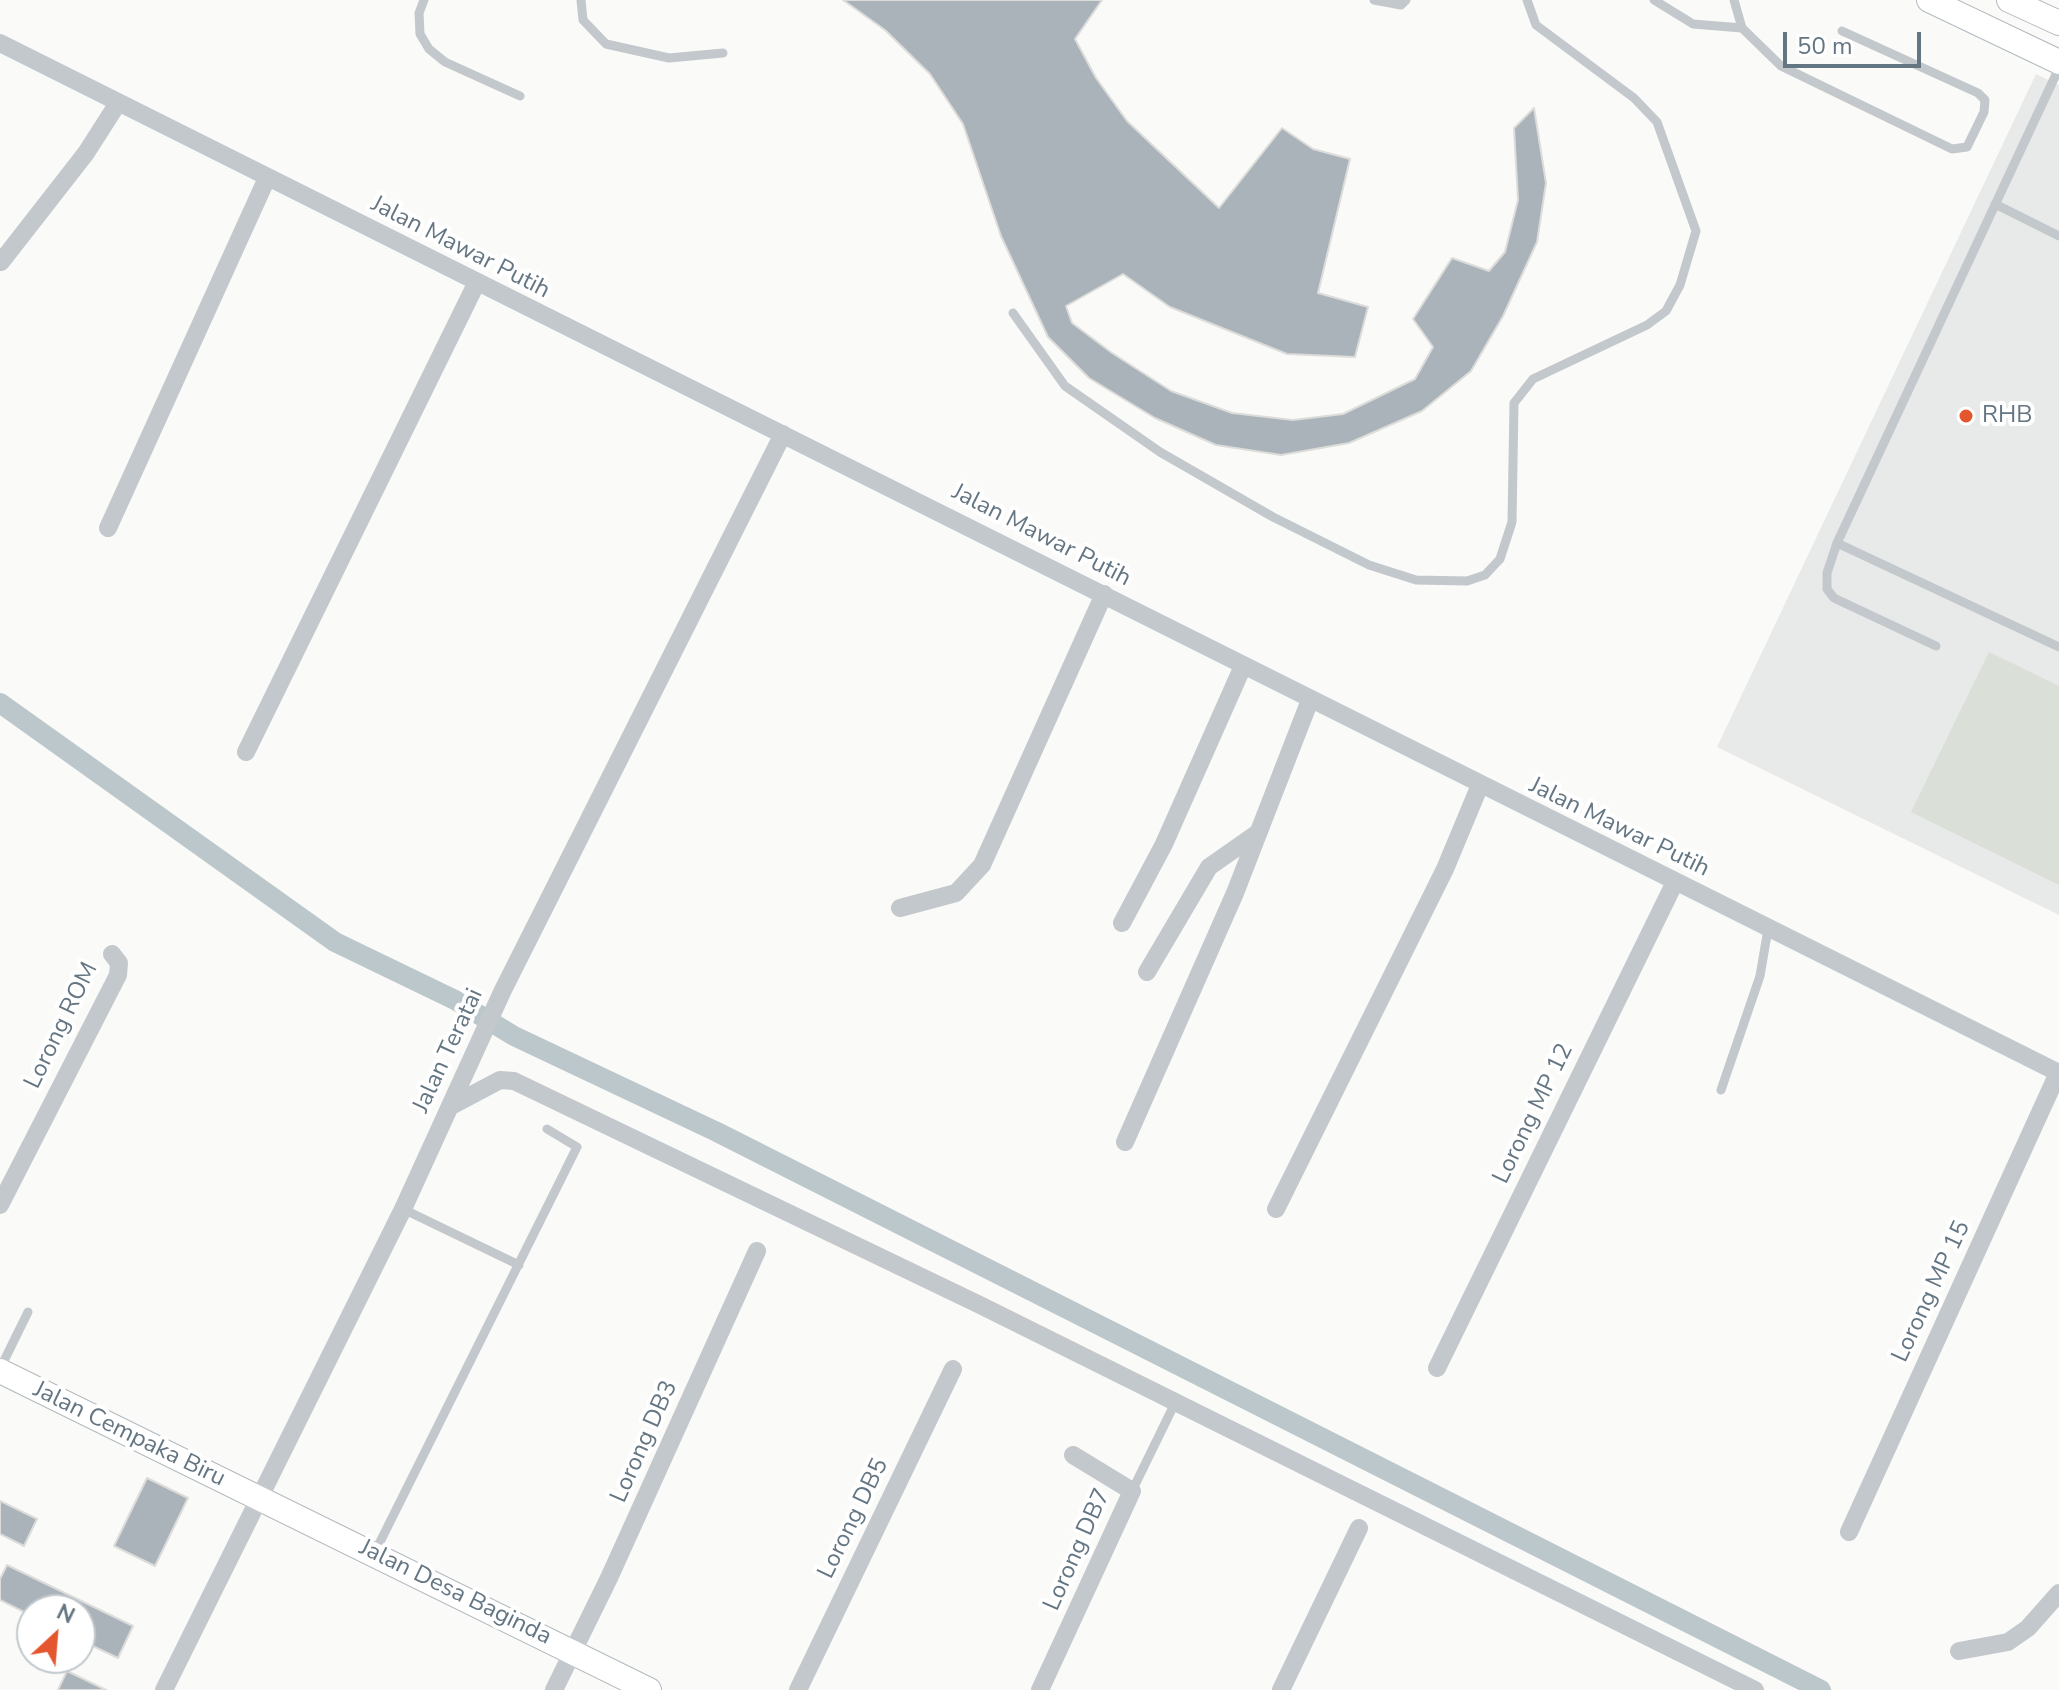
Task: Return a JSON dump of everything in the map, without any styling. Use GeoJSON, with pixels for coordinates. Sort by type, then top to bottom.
{"type":"FeatureCollection","features":[{"type":"Feature","properties":{"kind":"street"},"geometry":{"type":"LineString","coordinates":[[1929,0],[2059,62]]}},
{"type":"Feature","properties":{"kind":"street"},"geometry":{"type":"LineString","coordinates":[[2009,0],[2059,23]]}},
{"type":"Feature","properties":{"kind":"street","name":"Jalan Mawar Putih"},"geometry":{"type":"LineString","coordinates":[[0,43],[476,284],[783,434],[2059,1073]]}},
{"type":"Feature","properties":{"kind":"street"},"geometry":{"type":"LineString","coordinates":[[1,262],[86,153],[118,103]]}},
{"type":"Feature","properties":{"kind":"street"},"geometry":{"type":"LineString","coordinates":[[108,528],[267,178]]}},
{"type":"Feature","properties":{"kind":"street"},"geometry":{"type":"LineString","coordinates":[[246,752],[476,284]]}},
{"type":"Feature","properties":{"kind":"street","name":"Jalan Teratai"},"geometry":{"type":"LineString","coordinates":[[164,1690],[403,1209],[503,990],[783,434]]}},
{"type":"Feature","properties":{"kind":"street"},"geometry":{"type":"LineString","coordinates":[[900,908],[956,893],[982,865],[1104,594]]}},
{"type":"Feature","properties":{"kind":"street"},"geometry":{"type":"LineString","coordinates":[[1122,923],[1164,844],[1243,666]]}},
{"type":"Feature","properties":{"kind":"street"},"geometry":{"type":"LineString","coordinates":[[1125,1142],[1259,832],[1310,700]]}},
{"type":"Feature","properties":{"kind":"street"},"geometry":{"type":"LineString","coordinates":[[1276,1209],[1445,869],[1480,785]]}},
{"type":"Feature","properties":{"kind":"street"},"geometry":{"type":"LineString","coordinates":[[1147,972],[1209,867],[1259,832]]}},
{"type":"Feature","properties":{"kind":"street","name":"Lorong MP 12"},"geometry":{"type":"LineString","coordinates":[[1437,1368],[1675,882]]}},
{"type":"Feature","properties":{"kind":"street","name":"Lorong ROM"},"geometry":{"type":"LineString","coordinates":[[0,1205],[118,975],[119,963],[112,954]]}},
{"type":"Feature","properties":{"kind":"street","name":"Lorong MP 15"},"geometry":{"type":"LineString","coordinates":[[1849,1532],[2059,1073]]}},
{"type":"Feature","properties":{"kind":"street"},"geometry":{"type":"LineString","coordinates":[[451,1106],[500,1080],[514,1081],[980,1305],[1755,1690]]}},
{"type":"Feature","properties":{"kind":"street","name":"Lorong DB3"},"geometry":{"type":"LineString","coordinates":[[554,1690],[616,1565],[757,1251]]}},
{"type":"Feature","properties":{"kind":"street","name":"Lorong DB5"},"geometry":{"type":"LineString","coordinates":[[798,1690],[953,1369]]}},
{"type":"Feature","properties":{"kind":"street","name":"Jalan Cempaka Biru"},"geometry":{"type":"LineString","coordinates":[[0,1370],[259,1498]]}},
{"type":"Feature","properties":{"kind":"street","name":"Lorong DB7"},"geometry":{"type":"LineString","coordinates":[[1040,1690],[1132,1491],[1073,1455]]}},
{"type":"Feature","properties":{"kind":"street","name":"Jalan Desa Baginda"},"geometry":{"type":"LineString","coordinates":[[259,1498],[649,1690]]}},
{"type":"Feature","properties":{"kind":"street"},"geometry":{"type":"LineString","coordinates":[[1281,1690],[1359,1528]]}},
{"type":"Feature","properties":{"kind":"street"},"geometry":{"type":"LineString","coordinates":[[1959,1651],[2008,1642],[2038,1618],[2059,1593]]}},
{"type":"Feature","properties":{"kind":"lane"},"geometry":{"type":"LineString","coordinates":[[424,0],[419,13],[420,34],[429,49],[445,62],[520,96]]}},
{"type":"Feature","properties":{"kind":"lane"},"geometry":{"type":"LineString","coordinates":[[581,0],[583,20],[606,44],[669,58],[723,53]]}},
{"type":"Feature","properties":{"kind":"lane"},"geometry":{"type":"LineString","coordinates":[[1374,0],[1401,5],[1406,0]]}},
{"type":"Feature","properties":{"kind":"lane"},"geometry":{"type":"LineString","coordinates":[[1013,313],[1065,386],[1160,452],[1273,517],[1369,565],[1416,580],[1467,581],[1485,575],[1500,559],[1512,522],[1514,403],[1533,379],[1647,325],[1666,311],[1680,285],[1696,231],[1657,122],[1634,98],[1536,25],[1527,0]]}},
{"type":"Feature","properties":{"kind":"lane"},"geometry":{"type":"LineString","coordinates":[[1654,0],[1693,24],[1742,28]]}},
{"type":"Feature","properties":{"kind":"lane"},"geometry":{"type":"LineString","coordinates":[[1721,0],[1735,3],[1742,28],[1781,66],[1952,149],[1967,147],[1984,112],[1985,100],[1978,93],[1842,31]]}},
{"type":"Feature","properties":{"kind":"lane"},"geometry":{"type":"LineString","coordinates":[[1936,646],[1834,598],[1827,589],[1827,573],[1837,543],[2059,68]]}},
{"type":"Feature","properties":{"kind":"lane"},"geometry":{"type":"LineString","coordinates":[[1995,204],[2059,236]]}},
{"type":"Feature","properties":{"kind":"lane"},"geometry":{"type":"LineString","coordinates":[[1837,543],[2059,647]]}},
{"type":"Feature","properties":{"kind":"lane"},"geometry":{"type":"LineString","coordinates":[[1721,1090],[1760,976],[1768,929]]}},
{"type":"Feature","properties":{"kind":"lane"},"geometry":{"type":"LineString","coordinates":[[375,1554],[577,1147],[547,1129]]}},
{"type":"Feature","properties":{"kind":"lane"},"geometry":{"type":"LineString","coordinates":[[403,1209],[519,1265]]}},
{"type":"Feature","properties":{"kind":"lane"},"geometry":{"type":"LineString","coordinates":[[0,1370],[28,1312]]}},
{"type":"Feature","properties":{"kind":"lane"},"geometry":{"type":"LineString","coordinates":[[1132,1491],[1175,1403]]}},
{"type":"Feature","properties":{"kind":"shaded area","name":"RHB"},"geometry":{"type":"Polygon","coordinates":[[[2036,74],[2059,85],[2059,915],[1717,747],[2036,74]]]}},
{"type":"Feature","properties":{"kind":"shaded area"},"geometry":{"type":"Polygon","coordinates":[[[1989,652],[2059,686],[2059,885],[1911,812],[1989,652]]]}},
{"type":"Feature","properties":{"kind":"building"},"geometry":{"type":"Polygon","coordinates":[[[843,0],[1102,0],[1075,39],[1096,78],[1127,121],[1219,208],[1282,128],[1313,149],[1350,159],[1318,293],[1368,307],[1355,357],[1287,354],[1170,307],[1123,274],[1066,306],[1072,323],[1112,353],[1171,391],[1232,413],[1293,420],[1343,414],[1415,379],[1433,347],[1413,319],[1452,258],[1489,271],[1505,252],[1518,200],[1514,128],[1534,108],[1546,183],[1537,242],[1503,316],[1471,371],[1422,411],[1349,443],[1281,455],[1216,445],[1155,418],[1089,378],[1048,337],[1001,236],[963,124],[930,74],[885,30],[843,0]]]}},
{"type":"Feature","properties":{"kind":"building"},"geometry":{"type":"Polygon","coordinates":[[[147,1478],[188,1498],[155,1566],[114,1546],[147,1478]]]}},
{"type":"Feature","properties":{"kind":"building"},"geometry":{"type":"Polygon","coordinates":[[[0,1501],[37,1519],[24,1546],[0,1534],[0,1501]]]}},
{"type":"Feature","properties":{"kind":"building"},"geometry":{"type":"Polygon","coordinates":[[[7,1565],[67,1594],[16,1594],[16,1608],[0,1600],[0,1579],[7,1565]]]}},
{"type":"Feature","properties":{"kind":"building"},"geometry":{"type":"Polygon","coordinates":[[[96,1608],[133,1626],[118,1658],[96,1648],[96,1608]]]}},
{"type":"Feature","properties":{"kind":"building"},"geometry":{"type":"Polygon","coordinates":[[[66,1674],[73,1674],[106,1690],[58,1690],[66,1674]]]}},
{"type":"Feature","properties":{"kind":"waterway"},"geometry":{"type":"LineString","coordinates":[[0,703],[335,942],[455,1000],[514,1036],[717,1132],[1821,1690]]}},
{"type":"Feature","properties":{"kind":"place","name":"RHB"},"geometry":{"type":"Point","coordinates":[1966,416]}}]}
